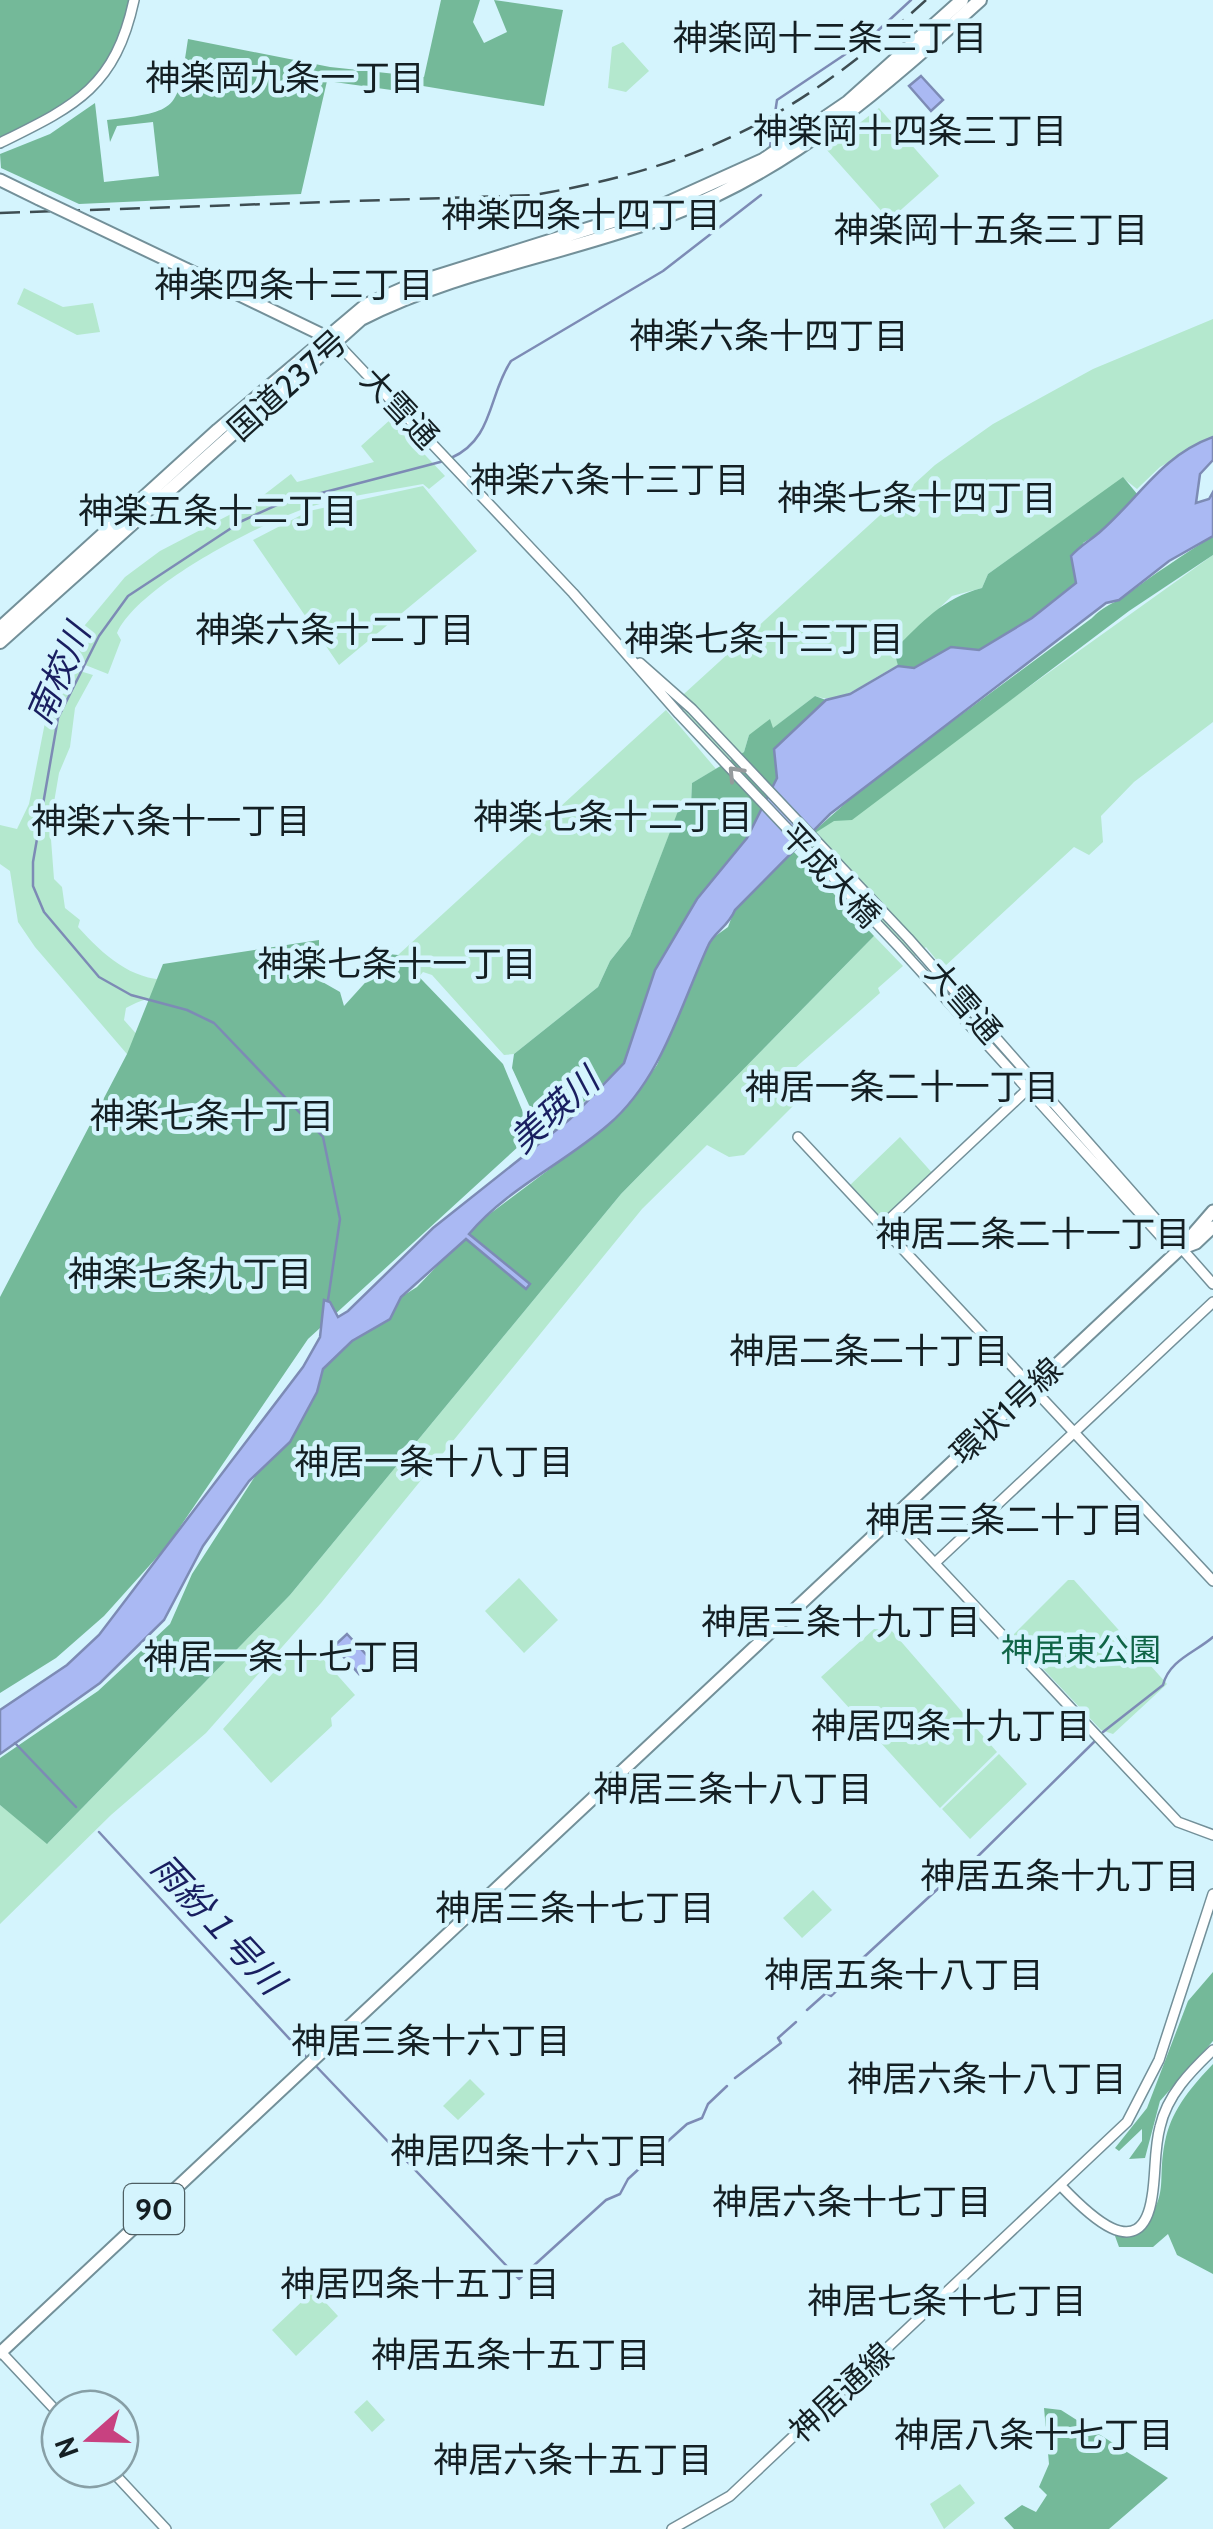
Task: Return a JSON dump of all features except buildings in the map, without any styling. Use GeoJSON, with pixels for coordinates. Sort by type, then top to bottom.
{"type":"FeatureCollection","features":[{"type":"Feature","properties":{"kind":"highway","name":"国道237号"},"geometry":{"type":"LineString","coordinates":[[0,628],[330,338],[391,292],[661,206],[762,160],[848,102],[962,0]]}},
{"type":"Feature","properties":{"kind":"highway","name":"国道237号"},"geometry":{"type":"LineString","coordinates":[[0,642],[330,338],[419,291],[626,232],[756,177],[857,109],[980,0]]}},
{"type":"Feature","properties":{"kind":"main road","name":"大雪通"},"geometry":{"type":"LineString","coordinates":[[0,180],[330,338]]}},
{"type":"Feature","properties":{"kind":"main road","name":"環状1号線"},"geometry":{"type":"LineString","coordinates":[[0,2352],[1180,1249],[1213,1212]]}},
{"type":"Feature","properties":{"kind":"main road","name":"環状1号線"},"geometry":{"type":"LineString","coordinates":[[1180,1249],[1196,1243],[1213,1227]]}},
{"type":"Feature","properties":{"kind":"street"},"geometry":{"type":"LineString","coordinates":[[0,142],[48,122],[97,84],[128,30],[134,0]]}},
{"type":"Feature","properties":{"kind":"street","name":"大雪通"},"geometry":{"type":"LineString","coordinates":[[330,338],[442,453],[682,716]]}},
{"type":"Feature","properties":{"kind":"street","name":"大雪通"},"geometry":{"type":"LineString","coordinates":[[615,641],[692,709],[908,938],[1031,1086]]}},
{"type":"Feature","properties":{"kind":"street","name":"平成大橋"},"geometry":{"type":"LineString","coordinates":[[682,716],[898,946]]}},
{"type":"Feature","properties":{"kind":"street","name":"大雪通"},"geometry":{"type":"LineString","coordinates":[[898,946],[1180,1249]]}},
{"type":"Feature","properties":{"kind":"street"},"geometry":{"type":"LineString","coordinates":[[882,1227],[1031,1086]]}},
{"type":"Feature","properties":{"kind":"street"},"geometry":{"type":"LineString","coordinates":[[798,1137],[1213,1581]]}},
{"type":"Feature","properties":{"kind":"street"},"geometry":{"type":"LineString","coordinates":[[1180,1249],[1213,1284]]}},
{"type":"Feature","properties":{"kind":"street"},"geometry":{"type":"LineString","coordinates":[[936,1562],[1213,1302]]}},
{"type":"Feature","properties":{"kind":"street"},"geometry":{"type":"LineString","coordinates":[[892,1518],[1178,1822],[1213,1836]]}},
{"type":"Feature","properties":{"kind":"street","name":"神居通線"},"geometry":{"type":"LineString","coordinates":[[672,2529],[730,2496],[1062,2186],[1138,2105],[1159,2060],[1213,1894]]}},
{"type":"Feature","properties":{"kind":"street"},"geometry":{"type":"LineString","coordinates":[[1062,2186],[1103,2228],[1122,2230],[1138,2224],[1152,2201],[1160,2125],[1166,2110],[1180,2084],[1213,2050]]}},
{"type":"Feature","properties":{"kind":"street"},"geometry":{"type":"LineString","coordinates":[[0,2352],[40,2394]]}},
{"type":"Feature","properties":{"kind":"street"},"geometry":{"type":"LineString","coordinates":[[129,2489],[166,2529]]}},
{"type":"Feature","properties":{"kind":"green space"},"geometry":{"type":"Polygon","coordinates":[[[0,0],[130,0],[111,52],[84,88],[48,115],[0,140],[0,0]]]}},
{"type":"Feature","properties":{"kind":"green space"},"geometry":{"type":"Polygon","coordinates":[[[441,0],[480,0],[473,22],[484,43],[507,32],[494,0],[563,10],[544,106],[423,86],[420,94],[327,81],[301,194],[79,204],[1,168],[0,154],[50,134],[95,103],[104,182],[159,176],[153,122],[117,126],[110,142],[107,120],[149,114],[171,103],[181,81],[188,39],[330,67],[424,77],[441,0]]]}},
{"type":"Feature","properties":{"kind":"green space"},"geometry":{"type":"Polygon","coordinates":[[[623,42],[649,71],[626,92],[608,88],[612,47],[623,42]]]}},
{"type":"Feature","properties":{"kind":"green space"},"geometry":{"type":"Polygon","coordinates":[[[879,108],[939,176],[894,216],[885,215],[826,149],[879,108]]]}},
{"type":"Feature","properties":{"kind":"green space"},"geometry":{"type":"Polygon","coordinates":[[[24,288],[63,307],[93,303],[100,332],[77,335],[17,304],[24,288]]]}},
{"type":"Feature","properties":{"kind":"green space"},"geometry":{"type":"Polygon","coordinates":[[[1213,319],[1213,437],[1160,467],[1137,489],[1123,478],[988,574],[982,588],[952,596],[895,650],[898,666],[847,694],[815,696],[772,729],[749,735],[744,752],[728,762],[674,703],[935,465],[993,424],[1093,369],[1213,319]]]}},
{"type":"Feature","properties":{"kind":"green space"},"geometry":{"type":"Polygon","coordinates":[[[391,419],[445,476],[429,489],[423,484],[309,507],[202,558],[149,595],[130,615],[117,633],[121,640],[108,674],[60,655],[125,577],[160,551],[256,501],[291,474],[297,482],[374,462],[361,446],[391,419]]]}},
{"type":"Feature","properties":{"kind":"green space"},"geometry":{"type":"Polygon","coordinates":[[[1123,477],[1138,495],[1101,532],[1083,543],[1076,583],[1032,618],[979,650],[951,647],[914,668],[898,666],[894,650],[934,612],[982,588],[988,574],[1123,477]]]}},
{"type":"Feature","properties":{"kind":"green space"},"geometry":{"type":"Polygon","coordinates":[[[423,486],[477,551],[339,665],[253,540],[309,511],[423,486]]]}},
{"type":"Feature","properties":{"kind":"green space"},"geometry":{"type":"Polygon","coordinates":[[[1213,536],[1213,555],[1129,611],[852,820],[834,821],[804,840],[866,785],[1100,611],[1213,536]]]}},
{"type":"Feature","properties":{"kind":"green space"},"geometry":{"type":"Polygon","coordinates":[[[1213,555],[1213,722],[1134,782],[1101,816],[1103,842],[1089,855],[1074,847],[943,968],[926,947],[914,957],[804,840],[960,736],[1213,555]]]}},
{"type":"Feature","properties":{"kind":"green space"},"geometry":{"type":"Polygon","coordinates":[[[70,668],[93,675],[75,708],[70,747],[59,773],[50,826],[54,879],[62,887],[65,908],[80,920],[78,927],[114,961],[157,979],[191,977],[253,1027],[278,1058],[300,1068],[320,1062],[325,1043],[398,955],[666,710],[716,769],[692,783],[691,805],[678,812],[630,936],[610,961],[598,987],[514,1054],[504,1055],[432,975],[423,972],[392,1009],[357,1099],[321,1116],[299,1107],[237,1038],[214,1016],[189,1001],[159,997],[126,1008],[124,1020],[231,1141],[239,1167],[239,1228],[226,1263],[181,1318],[211,1338],[215,1348],[193,1400],[158,1430],[133,1427],[98,1395],[0,1493],[0,1458],[93,1365],[112,1340],[158,1307],[192,1265],[207,1256],[222,1196],[212,1153],[35,947],[18,922],[10,871],[0,864],[0,825],[17,829],[29,804],[50,697],[70,668]]]}},
{"type":"Feature","properties":{"kind":"green space"},"geometry":{"type":"Polygon","coordinates":[[[815,696],[826,700],[774,749],[777,778],[747,838],[697,899],[655,970],[624,1063],[545,1140],[512,1068],[514,1054],[598,987],[610,961],[630,936],[678,811],[691,805],[692,783],[744,752],[749,735],[770,719],[773,728],[815,696]]]}},
{"type":"Feature","properties":{"kind":"green space"},"geometry":{"type":"Polygon","coordinates":[[[793,851],[874,936],[621,1194],[290,1595],[47,1844],[0,1805],[0,1758],[98,1691],[170,1624],[192,1574],[261,1467],[290,1442],[317,1392],[323,1369],[352,1341],[390,1319],[401,1297],[417,1287],[479,1222],[611,1123],[634,1097],[657,1065],[710,940],[728,927],[734,911],[793,851]]]}},
{"type":"Feature","properties":{"kind":"green space"},"geometry":{"type":"Polygon","coordinates":[[[874,936],[903,966],[878,988],[880,993],[794,1069],[811,1088],[744,1155],[729,1157],[707,1145],[642,1209],[321,1603],[206,1733],[111,1815],[0,1924],[0,1805],[48,1843],[290,1595],[621,1194],[874,936]]]}},
{"type":"Feature","properties":{"kind":"green space"},"geometry":{"type":"Polygon","coordinates":[[[319,940],[319,980],[340,992],[344,1006],[373,974],[362,965],[369,952],[398,955],[503,1064],[532,1134],[308,1339],[167,1546],[104,1616],[56,1658],[0,1693],[0,1297],[127,1054],[163,964],[319,940]]]}},
{"type":"Feature","properties":{"kind":"green space"},"geometry":{"type":"Polygon","coordinates":[[[900,1137],[935,1176],[881,1227],[847,1188],[900,1137]]]}},
{"type":"Feature","properties":{"kind":"green space"},"geometry":{"type":"Polygon","coordinates":[[[519,1578],[558,1620],[524,1653],[485,1611],[519,1578]]]}},
{"type":"Feature","properties":{"kind":"green space","name":"神居東公園"},"geometry":{"type":"Polygon","coordinates":[[[1068,1580],[1074,1580],[1167,1684],[1113,1734],[1101,1730],[1012,1636],[1068,1580]]]}},
{"type":"Feature","properties":{"kind":"green space"},"geometry":{"type":"Polygon","coordinates":[[[874,1629],[891,1630],[997,1752],[940,1808],[821,1677],[874,1629]]]}},
{"type":"Feature","properties":{"kind":"green space"},"geometry":{"type":"Polygon","coordinates":[[[290,1654],[323,1659],[355,1695],[331,1718],[332,1726],[271,1783],[223,1729],[290,1654]]]}},
{"type":"Feature","properties":{"kind":"green space"},"geometry":{"type":"Polygon","coordinates":[[[999,1754],[1027,1784],[970,1839],[942,1809],[999,1754]]]}},
{"type":"Feature","properties":{"kind":"green space"},"geometry":{"type":"Polygon","coordinates":[[[813,1890],[832,1910],[802,1938],[783,1918],[813,1890]]]}},
{"type":"Feature","properties":{"kind":"green space"},"geometry":{"type":"Polygon","coordinates":[[[1213,1972],[1213,2041],[1160,2101],[1145,2158],[1129,2159],[1142,2141],[1142,2129],[1119,2151],[1115,2148],[1147,2108],[1188,2001],[1213,1972]]]}},
{"type":"Feature","properties":{"kind":"green space"},"geometry":{"type":"Polygon","coordinates":[[[1213,2064],[1213,2274],[1177,2255],[1168,2234],[1153,2247],[1119,2247],[1115,2236],[1137,2234],[1155,2208],[1173,2116],[1213,2064]]]}},
{"type":"Feature","properties":{"kind":"green space"},"geometry":{"type":"Polygon","coordinates":[[[470,2079],[485,2094],[458,2120],[443,2106],[470,2079]]]}},
{"type":"Feature","properties":{"kind":"green space"},"geometry":{"type":"Polygon","coordinates":[[[314,2290],[338,2316],[296,2356],[272,2330],[314,2290]]]}},
{"type":"Feature","properties":{"kind":"green space"},"geometry":{"type":"Polygon","coordinates":[[[367,2400],[385,2420],[372,2432],[354,2412],[367,2400]]]}},
{"type":"Feature","properties":{"kind":"green space"},"geometry":{"type":"Polygon","coordinates":[[[1044,2408],[1061,2410],[1168,2478],[1109,2529],[1014,2529],[1004,2518],[1022,2505],[1036,2512],[1047,2495],[1039,2487],[1049,2464],[1044,2408]]]}},
{"type":"Feature","properties":{"kind":"green space"},"geometry":{"type":"Polygon","coordinates":[[[960,2484],[975,2503],[944,2529],[930,2504],[960,2484]]]}},
{"type":"Feature","properties":{"kind":"water"},"geometry":{"type":"Polygon","coordinates":[[[921,76],[943,100],[931,111],[909,86],[921,76]]]}},
{"type":"Feature","properties":{"kind":"water"},"geometry":{"type":"Polygon","coordinates":[[[1213,437],[1213,460],[1200,474],[1196,503],[1209,499],[1213,492],[1213,536],[1169,561],[1119,600],[1106,603],[830,814],[735,910],[711,941],[656,1065],[626,1107],[591,1139],[501,1203],[469,1234],[530,1284],[526,1289],[466,1239],[401,1297],[390,1319],[352,1341],[323,1369],[317,1392],[290,1442],[249,1481],[203,1546],[164,1620],[100,1683],[0,1754],[0,1710],[67,1665],[99,1635],[303,1367],[320,1337],[324,1300],[330,1302],[338,1317],[348,1311],[433,1228],[570,1119],[624,1063],[655,970],[697,899],[747,838],[777,778],[774,749],[826,700],[850,694],[898,666],[914,668],[951,647],[979,650],[1032,618],[1076,583],[1071,556],[1075,552],[1115,518],[1165,466],[1213,437]]]}},
{"type":"Feature","properties":{"kind":"water"},"geometry":{"type":"Polygon","coordinates":[[[347,1634],[373,1662],[359,1674],[334,1646],[347,1634]]]}},
{"type":"Feature","properties":{"kind":"waterway"},"geometry":{"type":"LineString","coordinates":[[770,147],[777,100],[871,37],[911,0]]}},
{"type":"Feature","properties":{"kind":"waterway","name":"南校川"},"geometry":{"type":"LineString","coordinates":[[451,458],[465,450],[483,428],[511,361],[663,271],[761,195]]}},
{"type":"Feature","properties":{"kind":"waterway","name":"南校川"},"geometry":{"type":"LineString","coordinates":[[328,1300],[340,1219],[323,1137],[214,1023],[187,1010],[131,995],[99,977],[44,912],[33,886],[33,862],[58,718],[99,636],[128,596],[242,521],[279,504],[444,461]]}},
{"type":"Feature","properties":{"kind":"waterway"},"geometry":{"type":"LineString","coordinates":[[1103,1732],[1163,1685],[1177,1663],[1213,1637]]}},
{"type":"Feature","properties":{"kind":"waterway"},"geometry":{"type":"LineString","coordinates":[[956,1869],[970,1864],[1095,1741]]}},
{"type":"Feature","properties":{"kind":"waterway","name":"雨紛１号川"},"geometry":{"type":"LineString","coordinates":[[15,1743],[76,1807]]}},
{"type":"Feature","properties":{"kind":"waterway","name":"雨紛１号川"},"geometry":{"type":"LineString","coordinates":[[99,1832],[308,2059]]}},
{"type":"Feature","properties":{"kind":"waterway"},"geometry":{"type":"LineString","coordinates":[[807,2010],[826,1993],[831,1996],[853,1975],[851,1969],[942,1885]]}},
{"type":"Feature","properties":{"kind":"waterway"},"geometry":{"type":"LineString","coordinates":[[735,2078],[781,2043],[778,2038],[796,2022]]}},
{"type":"Feature","properties":{"kind":"waterway"},"geometry":{"type":"LineString","coordinates":[[314,2064],[519,2279],[606,2200],[620,2194],[628,2179],[655,2154]]}},
{"type":"Feature","properties":{"kind":"waterway"},"geometry":{"type":"LineString","coordinates":[[667,2142],[687,2124],[702,2118],[708,2104],[727,2086]]}},
{"type":"Feature","properties":{"kind":"railway"},"geometry":{"type":"LineString","coordinates":[[0,213],[534,195],[594,183],[699,151],[746,130],[835,75],[926,0]]}},
{"type":"Feature","properties":{"kind":"district","name":"神楽岡十三条三丁目"},"geometry":{"type":"Point","coordinates":[830,37]}},
{"type":"Feature","properties":{"kind":"district","name":"神楽岡九条一丁目"},"geometry":{"type":"Point","coordinates":[285,77]}},
{"type":"Feature","properties":{"kind":"district","name":"神楽岡十四条三丁目"},"geometry":{"type":"Point","coordinates":[910,130]}},
{"type":"Feature","properties":{"kind":"district","name":"神楽四条十四丁目"},"geometry":{"type":"Point","coordinates":[581,214]}},
{"type":"Feature","properties":{"kind":"district","name":"神楽岡十五条三丁目"},"geometry":{"type":"Point","coordinates":[991,229]}},
{"type":"Feature","properties":{"kind":"district","name":"神楽四条十三丁目"},"geometry":{"type":"Point","coordinates":[294,284]}},
{"type":"Feature","properties":{"kind":"district","name":"神楽六条十四丁目"},"geometry":{"type":"Point","coordinates":[769,335]}},
{"type":"Feature","properties":{"kind":"district","name":"神楽六条十三丁目"},"geometry":{"type":"Point","coordinates":[610,479]}},
{"type":"Feature","properties":{"kind":"district","name":"神楽七条十四丁目"},"geometry":{"type":"Point","coordinates":[917,497]}},
{"type":"Feature","properties":{"kind":"district","name":"神楽五条十二丁目"},"geometry":{"type":"Point","coordinates":[218,510]}},
{"type":"Feature","properties":{"kind":"district","name":"神楽六条十二丁目"},"geometry":{"type":"Point","coordinates":[335,629]}},
{"type":"Feature","properties":{"kind":"district","name":"神楽七条十三丁目"},"geometry":{"type":"Point","coordinates":[764,638]}},
{"type":"Feature","properties":{"kind":"district","name":"神楽七条十二丁目"},"geometry":{"type":"Point","coordinates":[613,816]}},
{"type":"Feature","properties":{"kind":"district","name":"神楽六条十一丁目"},"geometry":{"type":"Point","coordinates":[171,820]}},
{"type":"Feature","properties":{"kind":"district","name":"神楽七条十一丁目"},"geometry":{"type":"Point","coordinates":[397,963]}},
{"type":"Feature","properties":{"kind":"district","name":"神居一条二十一丁目"},"geometry":{"type":"Point","coordinates":[902,1086]}},
{"type":"Feature","properties":{"kind":"district","name":"神楽七条十丁目"},"geometry":{"type":"Point","coordinates":[212,1115]}},
{"type":"Feature","properties":{"kind":"district","name":"神居二条二十一丁目"},"geometry":{"type":"Point","coordinates":[1033,1233]}},
{"type":"Feature","properties":{"kind":"district","name":"神楽七条九丁目"},"geometry":{"type":"Point","coordinates":[190,1273]}},
{"type":"Feature","properties":{"kind":"district","name":"神居二条二十丁目"},"geometry":{"type":"Point","coordinates":[869,1350]}},
{"type":"Feature","properties":{"kind":"district","name":"神居一条十八丁目"},"geometry":{"type":"Point","coordinates":[434,1461]}},
{"type":"Feature","properties":{"kind":"district","name":"神居三条二十丁目"},"geometry":{"type":"Point","coordinates":[1005,1519]}},
{"type":"Feature","properties":{"kind":"district","name":"神居三条十九丁目"},"geometry":{"type":"Point","coordinates":[841,1621]}},
{"type":"Feature","properties":{"kind":"district","name":"神居一条十七丁目"},"geometry":{"type":"Point","coordinates":[283,1656]}},
{"type":"Feature","properties":{"kind":"district","name":"神居四条十九丁目"},"geometry":{"type":"Point","coordinates":[951,1725]}},
{"type":"Feature","properties":{"kind":"district","name":"神居三条十八丁目"},"geometry":{"type":"Point","coordinates":[733,1788]}},
{"type":"Feature","properties":{"kind":"district","name":"神居五条十九丁目"},"geometry":{"type":"Point","coordinates":[1060,1875]}},
{"type":"Feature","properties":{"kind":"district","name":"神居三条十七丁目"},"geometry":{"type":"Point","coordinates":[575,1907]}},
{"type":"Feature","properties":{"kind":"district","name":"神居五条十八丁目"},"geometry":{"type":"Point","coordinates":[904,1974]}},
{"type":"Feature","properties":{"kind":"district","name":"神居三条十六丁目"},"geometry":{"type":"Point","coordinates":[431,2040]}},
{"type":"Feature","properties":{"kind":"district","name":"神居六条十八丁目"},"geometry":{"type":"Point","coordinates":[987,2078]}},
{"type":"Feature","properties":{"kind":"district","name":"神居四条十六丁目"},"geometry":{"type":"Point","coordinates":[530,2150]}},
{"type":"Feature","properties":{"kind":"district","name":"神居六条十七丁目"},"geometry":{"type":"Point","coordinates":[852,2201]}},
{"type":"Feature","properties":{"kind":"district","name":"神居四条十五丁目"},"geometry":{"type":"Point","coordinates":[420,2283]}},
{"type":"Feature","properties":{"kind":"district","name":"神居七条十七丁目"},"geometry":{"type":"Point","coordinates":[947,2300]}},
{"type":"Feature","properties":{"kind":"district","name":"神居五条十五丁目"},"geometry":{"type":"Point","coordinates":[511,2354]}},
{"type":"Feature","properties":{"kind":"district","name":"神居八条十七丁目"},"geometry":{"type":"Point","coordinates":[1034,2434]}},
{"type":"Feature","properties":{"kind":"district","name":"神居六条十五丁目"},"geometry":{"type":"Point","coordinates":[573,2459]}},
{"type":"Feature","properties":{"kind":"water label","name":"美瑛川"},"geometry":{"type":"Point","coordinates":[554,1110]}}]}
